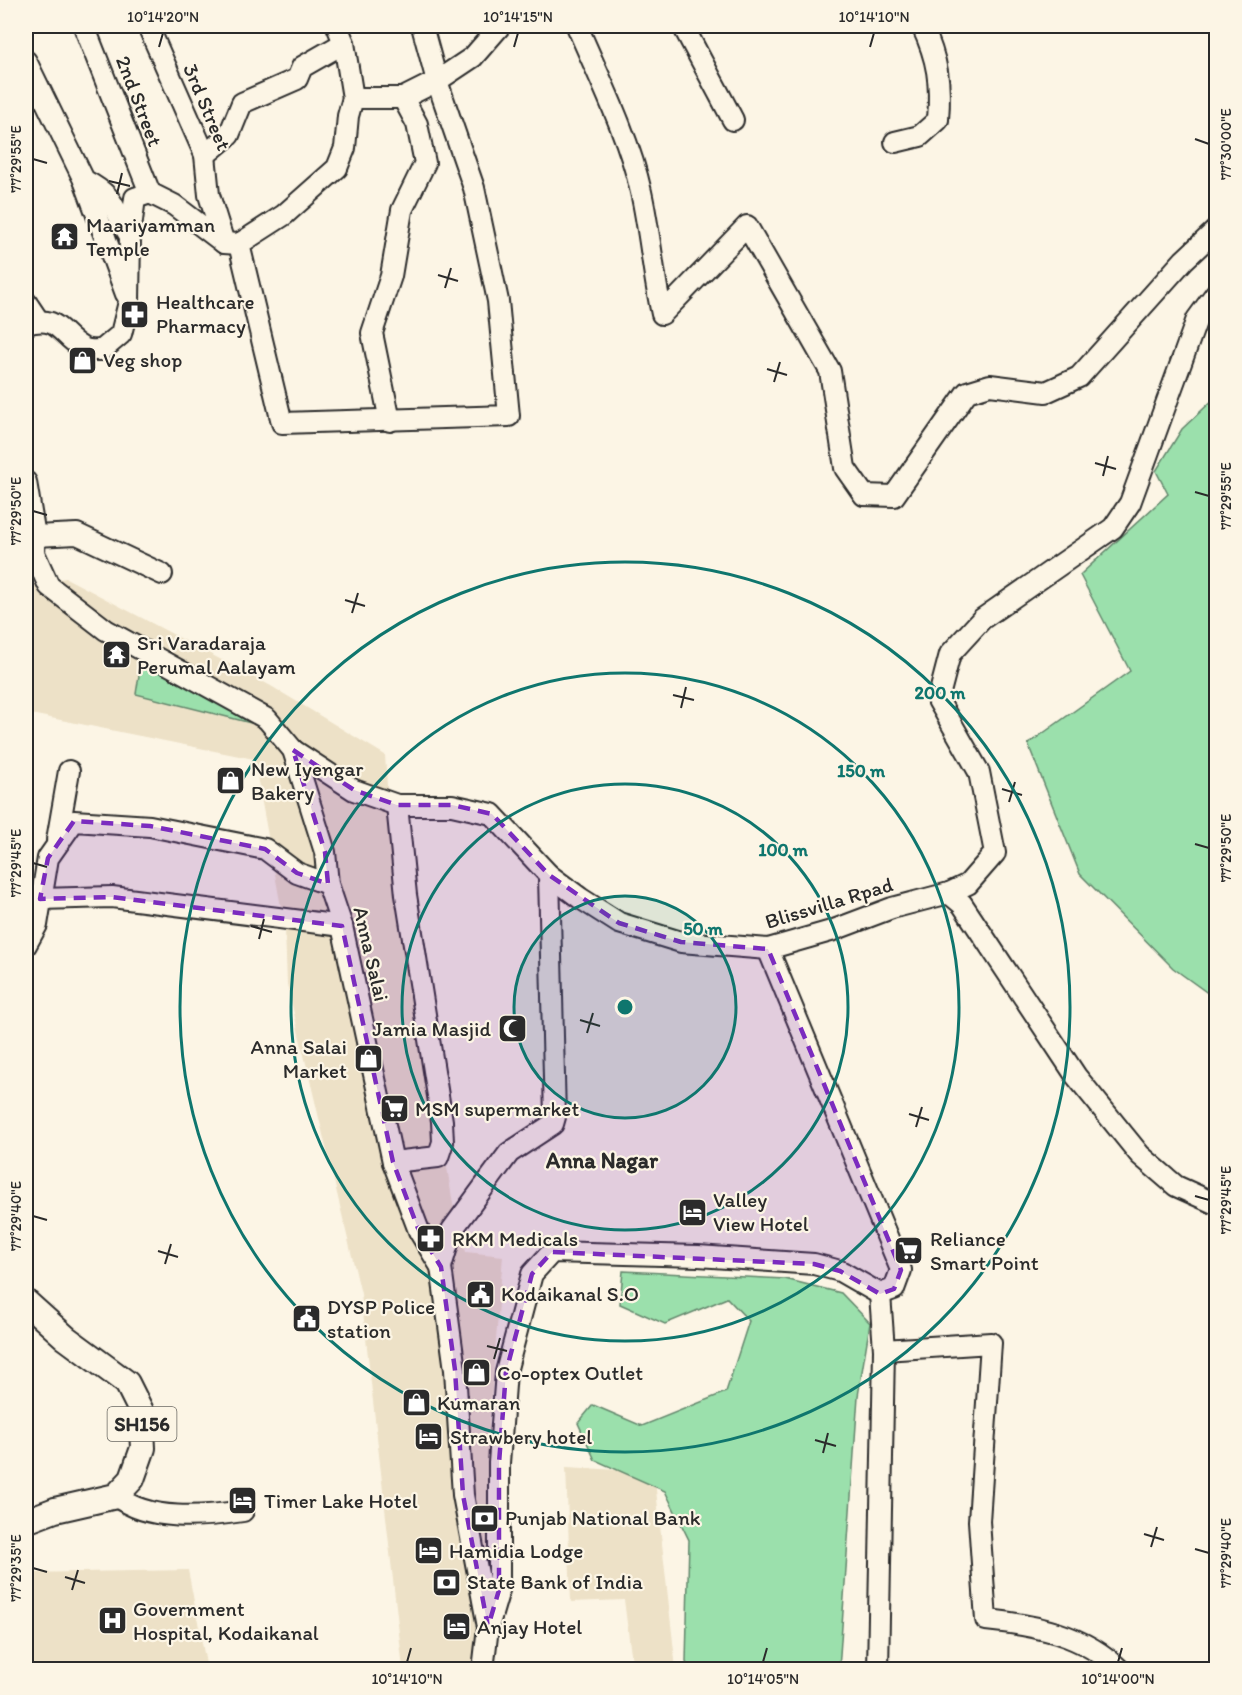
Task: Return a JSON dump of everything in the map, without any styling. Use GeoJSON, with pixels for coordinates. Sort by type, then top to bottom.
{"type":"FeatureCollection","features":[{"type":"Feature","properties":{"kind":"main road","name":"SH156"},"geometry":{"type":"LineString","coordinates":[[26,1302],[66,1338],[127,1383],[141,1411],[142,1448],[132,1479],[116,1496]]}},
{"type":"Feature","properties":{"kind":"main road"},"geometry":{"type":"LineString","coordinates":[[26,1521],[55,1510],[116,1496]]}},
{"type":"Feature","properties":{"kind":"street","name":"2nd Street"},"geometry":{"type":"LineString","coordinates":[[84,26],[150,193]]}},
{"type":"Feature","properties":{"kind":"street","name":"3rd Street"},"geometry":{"type":"LineString","coordinates":[[148,26],[205,155],[210,195],[232,244],[282,423],[390,421]]}},
{"type":"Feature","properties":{"kind":"street"},"geometry":{"type":"LineString","coordinates":[[403,98],[417,124],[425,163],[402,210],[391,276],[372,333],[390,421],[509,416],[498,301],[474,188],[437,81],[422,26]]}},
{"type":"Feature","properties":{"kind":"street"},"geometry":{"type":"LineString","coordinates":[[353,98],[403,98],[437,81],[473,57],[500,26]]}},
{"type":"Feature","properties":{"kind":"street"},"geometry":{"type":"LineString","coordinates":[[577,26],[613,108],[641,191],[652,272],[662,314],[747,226],[830,371],[845,468],[864,495],[894,496],[967,392],[990,385],[1046,392],[1079,377],[1184,260],[1216,230]]}},
{"type":"Feature","properties":{"kind":"street"},"geometry":{"type":"LineString","coordinates":[[683,26],[733,120]]}},
{"type":"Feature","properties":{"kind":"street"},"geometry":{"type":"LineString","coordinates":[[895,142],[920,136],[938,120],[941,87],[934,53],[922,26]]}},
{"type":"Feature","properties":{"kind":"street"},"geometry":{"type":"LineString","coordinates":[[26,302],[32,322],[58,325],[84,349],[102,350],[122,334],[129,302],[130,236],[135,198],[150,193],[174,205],[232,244],[284,215],[337,168],[345,148],[348,116],[353,98],[341,34],[302,66],[297,79],[242,103],[229,135],[205,155]]}},
{"type":"Feature","properties":{"kind":"street"},"geometry":{"type":"LineString","coordinates":[[26,62],[84,180],[129,302]]}},
{"type":"Feature","properties":{"kind":"street"},"geometry":{"type":"LineString","coordinates":[[84,180],[103,190],[114,201],[120,221],[130,236]]}},
{"type":"Feature","properties":{"kind":"street","name":"Blissvilla Rpad"},"geometry":{"type":"LineString","coordinates":[[293,750],[354,790],[397,805],[452,805],[492,814],[549,875],[620,923],[681,942],[768,949],[892,908],[949,893],[968,884],[995,853],[979,772],[938,700],[950,654],[982,620],[1113,528],[1130,503],[1197,319],[1216,293]]}},
{"type":"Feature","properties":{"kind":"street","name":"Anna Salai"},"geometry":{"type":"LineString","coordinates":[[26,482],[35,536],[34,553],[49,586],[106,630],[267,719],[293,750],[325,852],[328,884],[342,926],[393,1162],[418,1231],[441,1267],[455,1370],[463,1495],[488,1627],[483,1670]]}},
{"type":"Feature","properties":{"kind":"street"},"geometry":{"type":"LineString","coordinates":[[35,536],[77,534],[162,574]]}},
{"type":"Feature","properties":{"kind":"street"},"geometry":{"type":"LineString","coordinates":[[57,843],[69,771]]}},
{"type":"Feature","properties":{"kind":"street"},"geometry":{"type":"LineString","coordinates":[[393,1162],[438,1157],[443,1142],[442,1121],[406,894],[397,805]]}},
{"type":"Feature","properties":{"kind":"street"},"geometry":{"type":"LineString","coordinates":[[26,945],[37,925],[48,858],[74,821],[150,826],[265,849],[297,873],[328,884]]}},
{"type":"Feature","properties":{"kind":"street"},"geometry":{"type":"LineString","coordinates":[[441,1267],[452,1230],[508,1153],[553,1124],[554,1030],[549,875]]}},
{"type":"Feature","properties":{"kind":"street"},"geometry":{"type":"LineString","coordinates":[[949,893],[962,903],[1076,1076],[1140,1155],[1176,1186],[1216,1204]]}},
{"type":"Feature","properties":{"kind":"street"},"geometry":{"type":"LineString","coordinates":[[40,899],[112,897],[342,926]]}},
{"type":"Feature","properties":{"kind":"street"},"geometry":{"type":"LineString","coordinates":[[488,1627],[499,1590],[499,1463],[506,1372],[532,1274],[552,1252],[698,1256],[814,1264],[840,1271],[880,1294],[894,1289],[901,1270],[768,949]]}},
{"type":"Feature","properties":{"kind":"street"},"geometry":{"type":"LineString","coordinates":[[878,1670],[884,1350],[880,1294]]}},
{"type":"Feature","properties":{"kind":"street"},"geometry":{"type":"LineString","coordinates":[[884,1350],[991,1343],[979,1521],[986,1620],[1031,1624],[1088,1644],[1120,1670]]}},
{"type":"Feature","properties":{"kind":"street"},"geometry":{"type":"LineString","coordinates":[[116,1496],[129,1507],[198,1518],[243,1511]]}},
{"type":"Feature","properties":{"kind":"highlighted area"},"geometry":{"type":"Polygon","coordinates":[[[293,750],[354,790],[397,805],[452,805],[492,814],[549,875],[619,923],[681,942],[768,949],[901,1270],[894,1289],[880,1294],[840,1271],[814,1264],[552,1252],[532,1274],[506,1372],[499,1463],[499,1590],[488,1627],[463,1495],[455,1370],[441,1267],[419,1231],[393,1162],[342,926],[112,897],[40,899],[48,858],[74,821],[150,826],[265,849],[297,873],[328,884],[325,852],[293,750]]]}},
{"type":"Feature","properties":{"kind":"shaded area","name":"Anna Salai Market"},"geometry":{"type":"Polygon","coordinates":[[[66,578],[271,686],[385,755],[389,816],[454,1210],[466,1252],[503,1256],[489,1423],[491,1553],[468,1578],[477,1634],[475,1669],[403,1669],[361,1294],[287,984],[285,929],[254,759],[26,713],[26,585],[66,578]]]}},
{"type":"Feature","properties":{"kind":"shaded area"},"geometry":{"type":"Polygon","coordinates":[[[566,1467],[654,1472],[676,1669],[633,1669],[624,1600],[571,1602],[566,1467]]]}},
{"type":"Feature","properties":{"kind":"shaded area","name":"Government Hospital, Kodaikanal"},"geometry":{"type":"Polygon","coordinates":[[[188,1570],[207,1669],[26,1669],[26,1573],[188,1570]]]}},
{"type":"Feature","properties":{"kind":"green space"},"geometry":{"type":"Polygon","coordinates":[[[1216,397],[1216,999],[1173,968],[1080,874],[1028,744],[1130,671],[1080,575],[1168,494],[1156,471],[1182,429],[1216,397]]]}},
{"type":"Feature","properties":{"kind":"green space"},"geometry":{"type":"Polygon","coordinates":[[[142,657],[251,723],[136,694],[142,657]]]}},
{"type":"Feature","properties":{"kind":"green space"},"geometry":{"type":"Polygon","coordinates":[[[623,1271],[785,1279],[841,1293],[870,1323],[858,1396],[839,1669],[690,1669],[686,1662],[689,1540],[665,1491],[595,1460],[578,1423],[593,1405],[642,1426],[726,1392],[749,1321],[727,1298],[665,1324],[620,1304],[623,1271]]]}},
{"type":"Feature","properties":{"kind":"place","name":"Maariyamman Temple"},"geometry":{"type":"Point","coordinates":[65,237]}},
{"type":"Feature","properties":{"kind":"place","name":"Healthcare Pharmacy"},"geometry":{"type":"Point","coordinates":[135,314]}},
{"type":"Feature","properties":{"kind":"place","name":"Veg shop"},"geometry":{"type":"Point","coordinates":[82,360]}},
{"type":"Feature","properties":{"kind":"place","name":"Sri Varadaraja Perumal Aalayam"},"geometry":{"type":"Point","coordinates":[116,655]}},
{"type":"Feature","properties":{"kind":"place","name":"New Iyengar Bakery"},"geometry":{"type":"Point","coordinates":[230,781]}},
{"type":"Feature","properties":{"kind":"place","name":"Jamia Masjid"},"geometry":{"type":"Point","coordinates":[512,1029]}},
{"type":"Feature","properties":{"kind":"place","name":"Anna Salai Market"},"geometry":{"type":"Point","coordinates":[368,1059]}},
{"type":"Feature","properties":{"kind":"place","name":"MSM supermarket"},"geometry":{"type":"Point","coordinates":[394,1109]}},
{"type":"Feature","properties":{"kind":"place","name":"Valley View Hotel"},"geometry":{"type":"Point","coordinates":[692,1212]}},
{"type":"Feature","properties":{"kind":"place","name":"RKM Medicals"},"geometry":{"type":"Point","coordinates":[431,1239]}},
{"type":"Feature","properties":{"kind":"place","name":"Reliance Smart Point"},"geometry":{"type":"Point","coordinates":[909,1251]}},
{"type":"Feature","properties":{"kind":"place","name":"Kodaikanal S.O"},"geometry":{"type":"Point","coordinates":[480,1294]}},
{"type":"Feature","properties":{"kind":"place","name":"DYSP Police station"},"geometry":{"type":"Point","coordinates":[306,1319]}},
{"type":"Feature","properties":{"kind":"place","name":"Co-optex Outlet"},"geometry":{"type":"Point","coordinates":[476,1373]}},
{"type":"Feature","properties":{"kind":"place","name":"Kumaran"},"geometry":{"type":"Point","coordinates":[416,1403]}},
{"type":"Feature","properties":{"kind":"place","name":"Strawbery hotel"},"geometry":{"type":"Point","coordinates":[429,1437]}},
{"type":"Feature","properties":{"kind":"place","name":"Timer Lake Hotel"},"geometry":{"type":"Point","coordinates":[243,1501]}},
{"type":"Feature","properties":{"kind":"place","name":"Punjab National Bank"},"geometry":{"type":"Point","coordinates":[484,1518]}},
{"type":"Feature","properties":{"kind":"place","name":"Hamidia Lodge"},"geometry":{"type":"Point","coordinates":[428,1551]}},
{"type":"Feature","properties":{"kind":"place","name":"State Bank of India"},"geometry":{"type":"Point","coordinates":[446,1582]}},
{"type":"Feature","properties":{"kind":"place","name":"Government Hospital, Kodaikanal"},"geometry":{"type":"Point","coordinates":[112,1621]}},
{"type":"Feature","properties":{"kind":"place","name":"Anjay Hotel"},"geometry":{"type":"Point","coordinates":[456,1627]}},
{"type":"Feature","properties":{"kind":"district","name":"Anna Nagar"},"geometry":{"type":"Point","coordinates":[602,1160]}}]}
